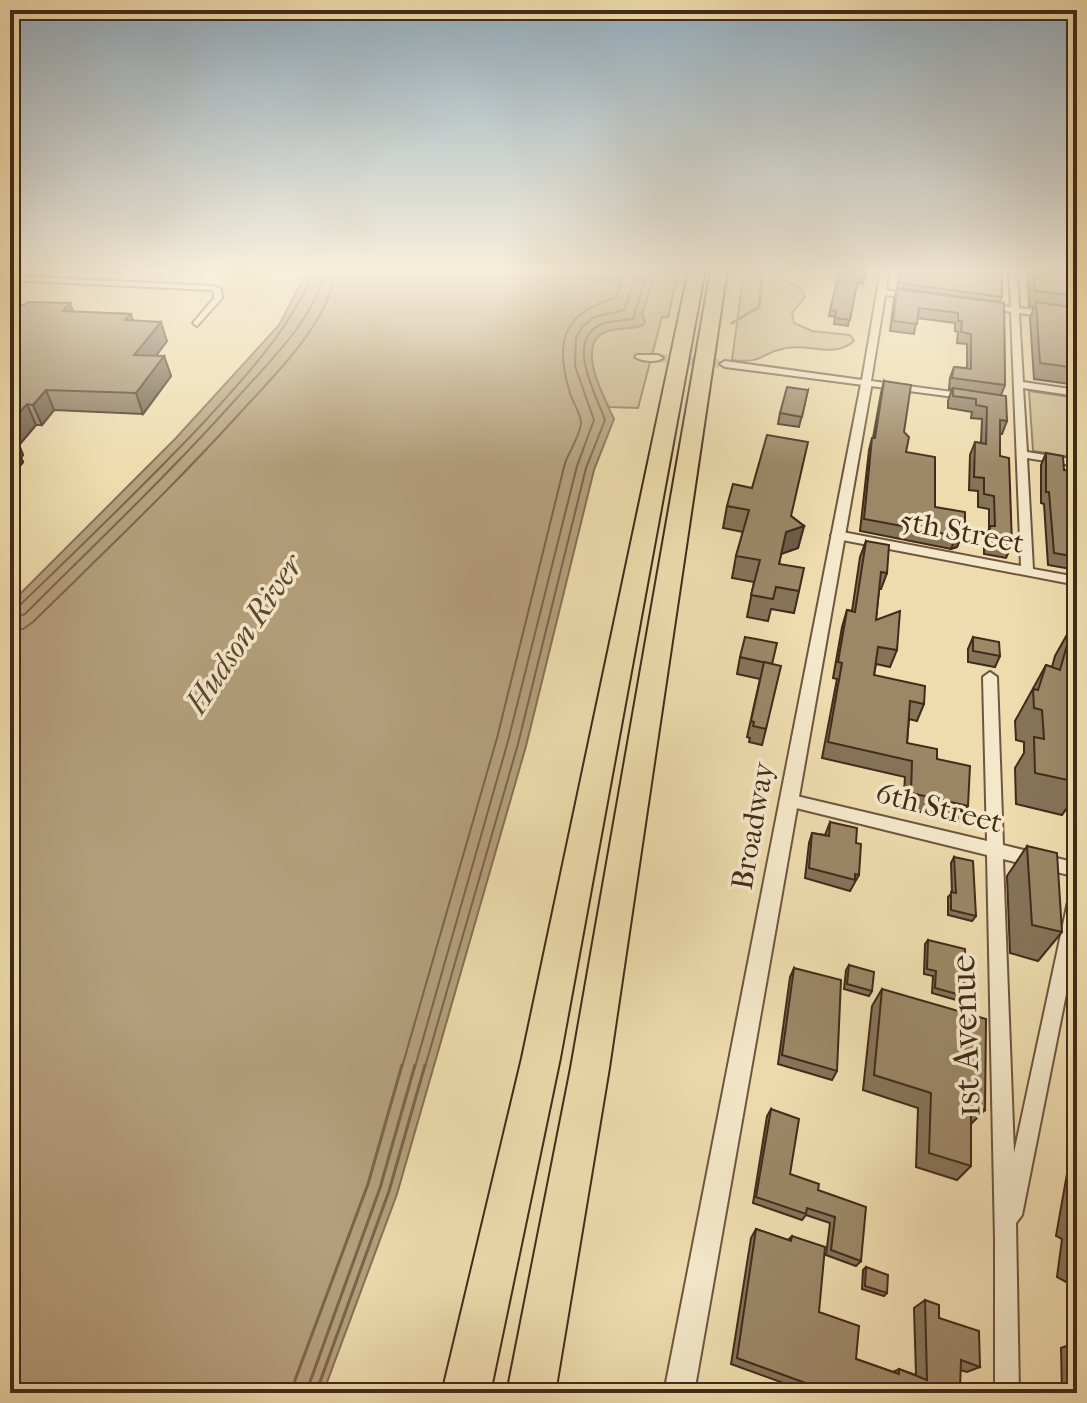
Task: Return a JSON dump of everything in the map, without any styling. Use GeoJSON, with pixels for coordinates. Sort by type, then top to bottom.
{"type":"FeatureCollection","features":[{"type":"Feature","properties":{"kind":"highway"},"geometry":{"type":"LineString","coordinates":[[466,1393],[544,1044],[684,334]]}},
{"type":"Feature","properties":{"kind":"highway"},"geometry":{"type":"LineString","coordinates":[[531,1393],[590,1068],[708,334]]}},
{"type":"Feature","properties":{"kind":"street","name":"Broadway"},"geometry":{"type":"LineString","coordinates":[[679,1393],[874,334]]}},
{"type":"Feature","properties":{"kind":"street"},"geometry":{"type":"LineString","coordinates":[[1015,334],[1027,571]]}},
{"type":"Feature","properties":{"kind":"street"},"geometry":{"type":"LineString","coordinates":[[640,357],[658,358]]}},
{"type":"Feature","properties":{"kind":"street"},"geometry":{"type":"LineString","coordinates":[[725,364],[979,399]]}},
{"type":"Feature","properties":{"kind":"street"},"geometry":{"type":"LineString","coordinates":[[1018,384],[1077,393]]}},
{"type":"Feature","properties":{"kind":"street"},"geometry":{"type":"LineString","coordinates":[[1005,403],[1019,405]]}},
{"type":"Feature","properties":{"kind":"street"},"geometry":{"type":"LineString","coordinates":[[1022,454],[1077,463]]}},
{"type":"Feature","properties":{"kind":"street","name":"5th Street"},"geometry":{"type":"LineString","coordinates":[[837,535],[1077,581]]}},
{"type":"Feature","properties":{"kind":"street","name":"1st Avenue"},"geometry":{"type":"LineString","coordinates":[[990,677],[1006,1239],[1007,1393]]}},
{"type":"Feature","properties":{"kind":"street","name":"6th Street"},"geometry":{"type":"LineString","coordinates":[[788,800],[1077,870]]}},
{"type":"Feature","properties":{"kind":"street"},"geometry":{"type":"LineString","coordinates":[[1006,1239],[1077,897]]}},
{"type":"Feature","properties":{"kind":"shaded area"},"geometry":{"type":"Polygon","coordinates":[[[657,334],[638,408],[609,407],[593,368],[593,346],[597,337],[657,334]]]}},
{"type":"Feature","properties":{"kind":"shaded area"},"geometry":{"type":"Polygon","coordinates":[[[735,334],[845,334],[850,335],[854,341],[838,349],[795,347],[777,350],[750,361],[732,360],[735,334]]]}},
{"type":"Feature","properties":{"kind":"shaded area"},"geometry":{"type":"Polygon","coordinates":[[[1029,391],[1077,398],[1077,458],[1033,451],[1029,391]]]}},
{"type":"Feature","properties":{"kind":"water","name":"Hudson River"},"geometry":{"type":"Polygon","coordinates":[[[270,334],[602,334],[592,349],[592,360],[599,387],[614,419],[594,470],[526,746],[397,1194],[323,1393],[10,1393],[10,604],[176,438],[270,334]]]}},
{"type":"Feature","properties":{"kind":"building"},"geometry":{"type":"Polygon","coordinates":[[[10,334],[151,334],[134,355],[164,356],[136,393],[46,390],[33,405],[27,404],[10,423],[10,334]]]}},
{"type":"Feature","properties":{"kind":"building"},"geometry":{"type":"Polygon","coordinates":[[[971,334],[1004,334],[1005,385],[952,378],[954,367],[971,369],[971,334]]]}},
{"type":"Feature","properties":{"kind":"building"},"geometry":{"type":"Polygon","coordinates":[[[1038,334],[1077,334],[1077,368],[1040,363],[1038,334]]]}},
{"type":"Feature","properties":{"kind":"building"},"geometry":{"type":"Polygon","coordinates":[[[884,381],[911,385],[904,432],[909,437],[906,452],[935,457],[935,507],[965,512],[962,534],[956,536],[864,519],[872,438],[875,438],[884,381]]]}},
{"type":"Feature","properties":{"kind":"building"},"geometry":{"type":"Polygon","coordinates":[[[787,387],[808,390],[802,417],[780,413],[787,387]]]}},
{"type":"Feature","properties":{"kind":"building"},"geometry":{"type":"Polygon","coordinates":[[[953,388],[1006,396],[1007,421],[1000,420],[1000,456],[1009,458],[1012,545],[990,541],[990,526],[995,526],[994,496],[984,494],[984,478],[974,477],[975,442],[986,444],[987,407],[976,405],[976,399],[953,396],[953,388]]]}},
{"type":"Feature","properties":{"kind":"building"},"geometry":{"type":"Polygon","coordinates":[[[767,435],[808,442],[791,516],[804,526],[786,532],[779,564],[804,568],[799,591],[776,587],[773,599],[751,595],[760,560],[736,556],[749,510],[727,506],[733,484],[752,488],[767,435]]]}},
{"type":"Feature","properties":{"kind":"building"},"geometry":{"type":"Polygon","coordinates":[[[1046,453],[1063,456],[1064,470],[1075,471],[1077,557],[1054,553],[1049,492],[1046,492],[1046,453]]]}},
{"type":"Feature","properties":{"kind":"building"},"geometry":{"type":"Polygon","coordinates":[[[866,541],[889,545],[887,573],[881,572],[876,620],[900,611],[897,650],[878,647],[874,675],[925,686],[924,704],[910,701],[907,743],[937,749],[937,759],[970,766],[968,806],[911,793],[912,761],[828,742],[842,663],[838,662],[847,610],[855,612],[866,541]]]}},
{"type":"Feature","properties":{"kind":"building"},"geometry":{"type":"Polygon","coordinates":[[[1073,624],[1077,625],[1077,782],[1035,773],[1034,737],[1044,739],[1042,710],[1034,708],[1033,689],[1038,690],[1046,665],[1060,670],[1073,624]]]}},
{"type":"Feature","properties":{"kind":"building"},"geometry":{"type":"Polygon","coordinates":[[[745,637],[777,643],[772,664],[740,657],[745,637]]]}},
{"type":"Feature","properties":{"kind":"building"},"geometry":{"type":"Polygon","coordinates":[[[973,637],[999,642],[1000,656],[973,651],[973,637]]]}},
{"type":"Feature","properties":{"kind":"building"},"geometry":{"type":"Polygon","coordinates":[[[764,662],[781,666],[766,729],[753,726],[754,722],[751,721],[764,662]]]}},
{"type":"Feature","properties":{"kind":"building"},"geometry":{"type":"Polygon","coordinates":[[[830,822],[857,828],[856,843],[861,844],[859,875],[855,874],[855,880],[809,868],[812,833],[829,836],[830,822]]]}},
{"type":"Feature","properties":{"kind":"building"},"geometry":{"type":"Polygon","coordinates":[[[1027,846],[1057,853],[1062,932],[1032,925],[1027,846]]]}},
{"type":"Feature","properties":{"kind":"building"},"geometry":{"type":"Polygon","coordinates":[[[954,857],[973,861],[976,916],[951,910],[951,892],[956,893],[954,857]]]}},
{"type":"Feature","properties":{"kind":"building"},"geometry":{"type":"Polygon","coordinates":[[[928,940],[965,949],[964,996],[935,988],[936,971],[927,969],[928,940]]]}},
{"type":"Feature","properties":{"kind":"building"},"geometry":{"type":"Polygon","coordinates":[[[849,965],[874,972],[872,991],[847,984],[849,965]]]}},
{"type":"Feature","properties":{"kind":"building"},"geometry":{"type":"Polygon","coordinates":[[[794,968],[841,980],[837,1071],[782,1055],[794,968]]]}},
{"type":"Feature","properties":{"kind":"building"},"geometry":{"type":"Polygon","coordinates":[[[882,989],[986,1019],[985,1110],[971,1105],[971,1166],[929,1153],[931,1093],[874,1075],[882,989]]]}},
{"type":"Feature","properties":{"kind":"building"},"geometry":{"type":"Polygon","coordinates":[[[771,1109],[799,1119],[790,1174],[819,1184],[818,1190],[866,1207],[861,1261],[831,1250],[835,1217],[807,1208],[806,1214],[756,1197],[771,1109]]]}},
{"type":"Feature","properties":{"kind":"building"},"geometry":{"type":"Polygon","coordinates":[[[1077,1168],[1077,1276],[1067,1271],[1073,1233],[1067,1230],[1077,1168]]]}},
{"type":"Feature","properties":{"kind":"building"},"geometry":{"type":"Polygon","coordinates":[[[756,1229],[791,1241],[792,1236],[825,1247],[819,1312],[859,1326],[856,1359],[899,1374],[899,1369],[927,1380],[925,1300],[939,1305],[939,1318],[979,1331],[980,1367],[961,1360],[960,1391],[964,1393],[833,1393],[737,1358],[756,1229]]]}},
{"type":"Feature","properties":{"kind":"building"},"geometry":{"type":"Polygon","coordinates":[[[866,1267],[888,1275],[887,1293],[865,1286],[866,1267]]]}},
{"type":"Feature","properties":{"kind":"tunnel"},"geometry":{"type":"LineString","coordinates":[[658,358],[725,364]]}}]}
